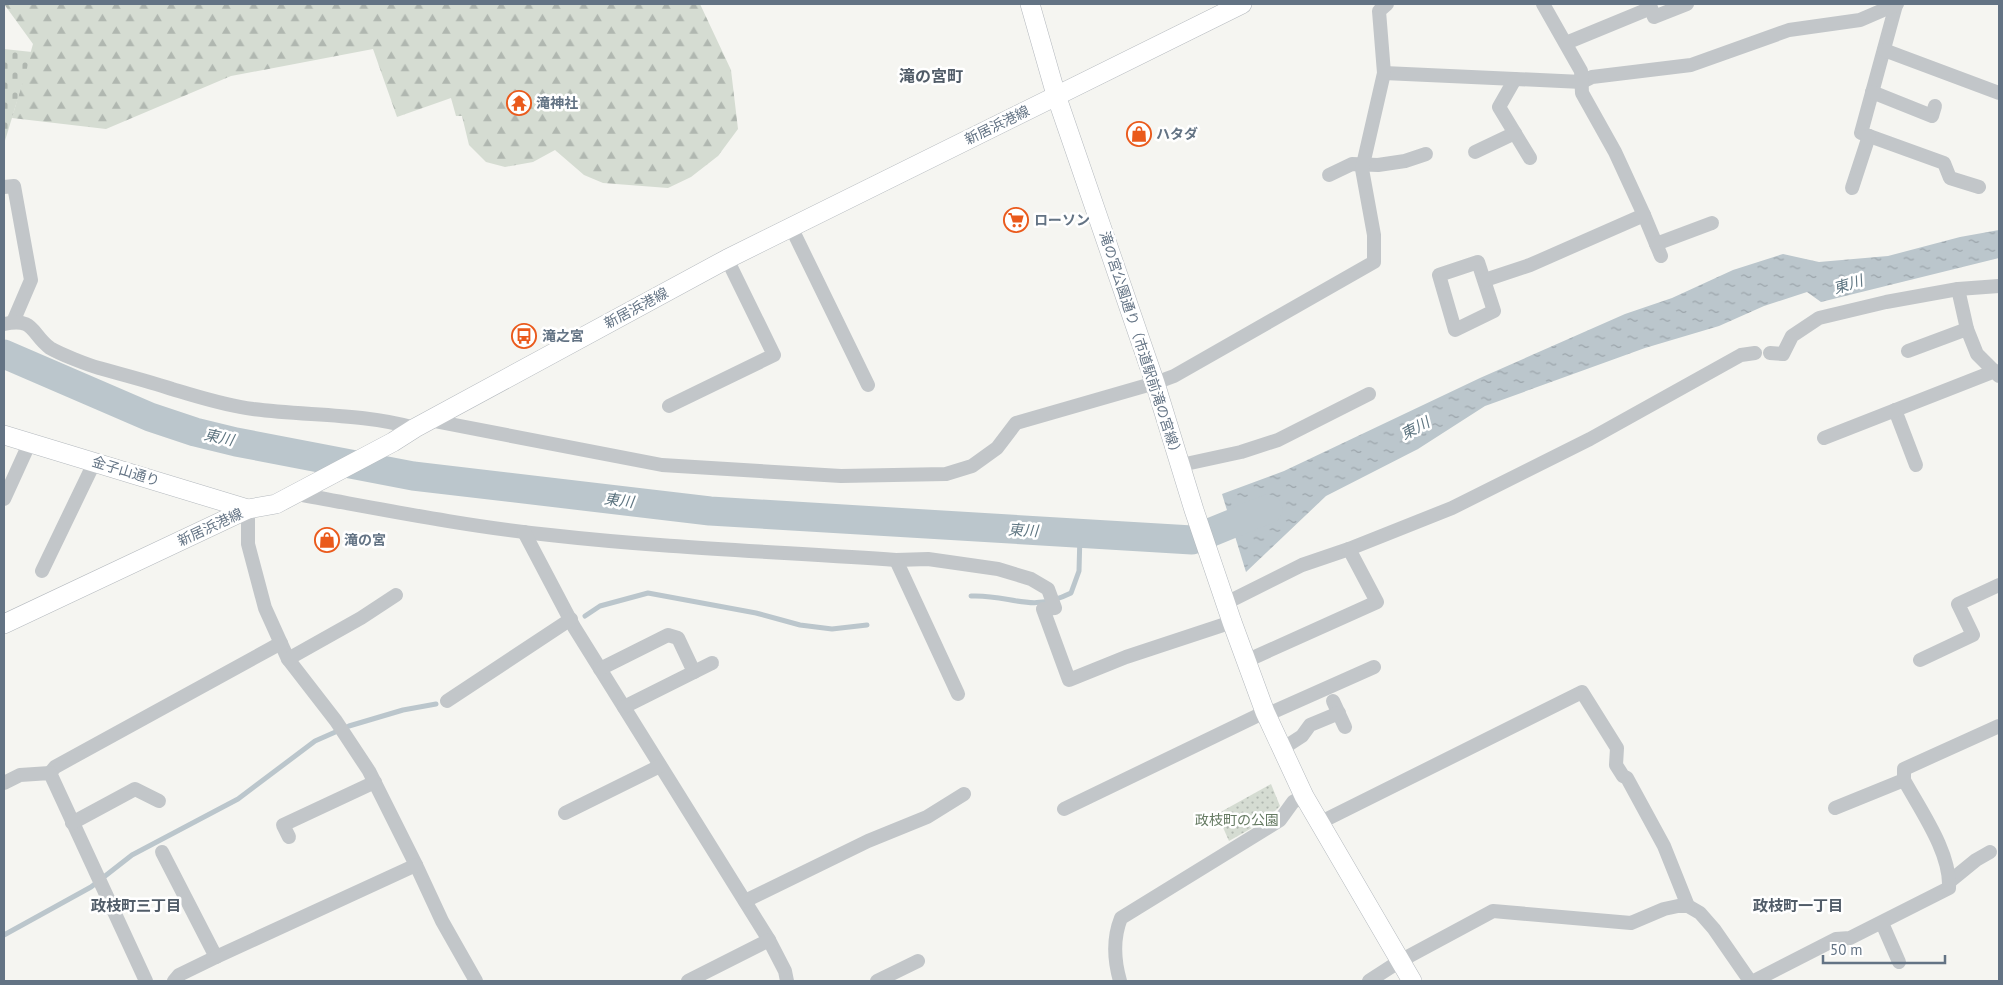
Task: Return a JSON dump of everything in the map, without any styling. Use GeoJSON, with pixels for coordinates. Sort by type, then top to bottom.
{"type":"FeatureCollection","features":[{"type":"Feature","properties":{"kind":"main road","name":"滝の宮公園通り（市道駅前滝の宮線）"},"geometry":{"type":"LineString","coordinates":[[1030,4],[1056,95],[1156,383],[1194,510],[1224,598]]}},
{"type":"Feature","properties":{"kind":"main road","name":"新居浜港線"},"geometry":{"type":"LineString","coordinates":[[4,624],[248,509],[276,504],[297,494],[727,259],[1242,4]]}},
{"type":"Feature","properties":{"kind":"main road","name":"金子山通り"},"geometry":{"type":"LineString","coordinates":[[4,435],[95,461],[248,509]]}},
{"type":"Feature","properties":{"kind":"main road"},"geometry":{"type":"LineString","coordinates":[[1224,598],[1266,713],[1304,796],[1412,981]]}},
{"type":"Feature","properties":{"kind":"street"},"geometry":{"type":"LineString","coordinates":[[4,187],[14,186],[31,280],[9,323],[31,327],[50,348],[97,367],[142,379],[214,403],[300,414],[422,424],[662,465],[841,476],[946,474],[972,466],[997,448],[1016,423],[1156,383],[1174,376],[1374,262],[1374,235],[1362,169],[1384,73],[1379,11],[1387,4]]}},
{"type":"Feature","properties":{"kind":"street"},"geometry":{"type":"LineString","coordinates":[[1543,4],[1582,71],[1582,93],[1615,152],[1659,250],[1712,223]]}},
{"type":"Feature","properties":{"kind":"street"},"geometry":{"type":"LineString","coordinates":[[1566,43],[1651,8],[1654,17],[1687,4]]}},
{"type":"Feature","properties":{"kind":"street"},"geometry":{"type":"LineString","coordinates":[[1384,73],[1582,82],[1592,77],[1691,65],[1789,30],[1860,20],[1896,4]]}},
{"type":"Feature","properties":{"kind":"street"},"geometry":{"type":"LineString","coordinates":[[1896,4],[1861,133],[1944,163],[1950,178],[1979,187]]}},
{"type":"Feature","properties":{"kind":"street"},"geometry":{"type":"LineString","coordinates":[[1884,50],[1999,93]]}},
{"type":"Feature","properties":{"kind":"street"},"geometry":{"type":"LineString","coordinates":[[1515,79],[1499,107],[1530,158]]}},
{"type":"Feature","properties":{"kind":"street"},"geometry":{"type":"LineString","coordinates":[[1872,92],[1932,116]]}},
{"type":"Feature","properties":{"kind":"street"},"geometry":{"type":"LineString","coordinates":[[1475,152],[1515,133]]}},
{"type":"Feature","properties":{"kind":"street"},"geometry":{"type":"LineString","coordinates":[[1852,188],[1869,136]]}},
{"type":"Feature","properties":{"kind":"street"},"geometry":{"type":"LineString","coordinates":[[1329,175],[1352,164],[1378,165],[1405,161],[1426,154]]}},
{"type":"Feature","properties":{"kind":"street"},"geometry":{"type":"LineString","coordinates":[[1485,280],[1530,265],[1644,215]]}},
{"type":"Feature","properties":{"kind":"street"},"geometry":{"type":"LineString","coordinates":[[791,227],[868,386]]}},
{"type":"Feature","properties":{"kind":"street"},"geometry":{"type":"LineString","coordinates":[[669,406],[774,355],[727,259]]}},
{"type":"Feature","properties":{"kind":"street"},"geometry":{"type":"LineString","coordinates":[[1478,262],[1485,280],[1494,311],[1455,330],[1439,275],[1478,262]]}},
{"type":"Feature","properties":{"kind":"street"},"geometry":{"type":"LineString","coordinates":[[1770,353],[1783,354],[1792,336],[1819,318],[1886,302],[1958,289],[1999,286]]}},
{"type":"Feature","properties":{"kind":"street"},"geometry":{"type":"LineString","coordinates":[[1824,438],[1895,410],[1997,374],[1977,354],[1966,329],[1958,289]]}},
{"type":"Feature","properties":{"kind":"street"},"geometry":{"type":"LineString","coordinates":[[1908,352],[1966,329]]}},
{"type":"Feature","properties":{"kind":"street"},"geometry":{"type":"LineString","coordinates":[[1224,598],[1302,565],[1350,549],[1452,508],[1590,439],[1741,355],[1755,353]]}},
{"type":"Feature","properties":{"kind":"street"},"geometry":{"type":"LineString","coordinates":[[1181,465],[1241,452],[1278,440],[1369,394]]}},
{"type":"Feature","properties":{"kind":"street"},"geometry":{"type":"LineString","coordinates":[[1895,410],[1916,465]]}},
{"type":"Feature","properties":{"kind":"street"},"geometry":{"type":"LineString","coordinates":[[4,499],[30,442]]}},
{"type":"Feature","properties":{"kind":"street"},"geometry":{"type":"LineString","coordinates":[[42,572],[95,461]]}},
{"type":"Feature","properties":{"kind":"street"},"geometry":{"type":"LineString","coordinates":[[297,494],[424,518],[524,532],[655,545],[896,560],[928,559],[998,568],[1031,579],[1048,590],[1055,608],[1043,609],[1069,680],[1126,657],[1232,622]]}},
{"type":"Feature","properties":{"kind":"street"},"geometry":{"type":"LineString","coordinates":[[248,509],[248,544],[265,608],[288,659],[336,721],[375,782],[442,921],[476,981]]}},
{"type":"Feature","properties":{"kind":"street"},"geometry":{"type":"LineString","coordinates":[[524,532],[600,669],[770,940],[785,971],[787,981]]}},
{"type":"Feature","properties":{"kind":"street"},"geometry":{"type":"LineString","coordinates":[[1246,661],[1377,602],[1350,549]]}},
{"type":"Feature","properties":{"kind":"street"},"geometry":{"type":"LineString","coordinates":[[896,560],[958,694]]}},
{"type":"Feature","properties":{"kind":"street"},"geometry":{"type":"LineString","coordinates":[[1920,660],[1973,635],[1958,604],[1999,585]]}},
{"type":"Feature","properties":{"kind":"street"},"geometry":{"type":"LineString","coordinates":[[288,659],[361,618],[396,595]]}},
{"type":"Feature","properties":{"kind":"street"},"geometry":{"type":"LineString","coordinates":[[446,701],[571,618]]}},
{"type":"Feature","properties":{"kind":"street"},"geometry":{"type":"LineString","coordinates":[[600,669],[668,635],[678,638],[694,672]]}},
{"type":"Feature","properties":{"kind":"street"},"geometry":{"type":"LineString","coordinates":[[4,783],[20,775],[50,773],[56,767],[281,643]]}},
{"type":"Feature","properties":{"kind":"street"},"geometry":{"type":"LineString","coordinates":[[624,707],[712,663]]}},
{"type":"Feature","properties":{"kind":"street"},"geometry":{"type":"LineString","coordinates":[[1064,809],[1266,713],[1374,667]]}},
{"type":"Feature","properties":{"kind":"street"},"geometry":{"type":"LineString","coordinates":[[1319,823],[1582,692],[1617,748],[1616,765],[1623,776],[1628,778],[1664,846],[1688,906]]}},
{"type":"Feature","properties":{"kind":"street"},"geometry":{"type":"LineString","coordinates":[[1282,749],[1302,736],[1310,725],[1336,707],[1345,727]]}},
{"type":"Feature","properties":{"kind":"street"},"geometry":{"type":"LineString","coordinates":[[1754,981],[1836,939],[1850,938],[1882,923],[1949,888],[1950,876],[1940,847],[1904,780],[1904,769],[1999,726]]}},
{"type":"Feature","properties":{"kind":"street"},"geometry":{"type":"LineString","coordinates":[[565,813],[660,766]]}},
{"type":"Feature","properties":{"kind":"street"},"geometry":{"type":"LineString","coordinates":[[50,773],[146,981]]}},
{"type":"Feature","properties":{"kind":"street"},"geometry":{"type":"LineString","coordinates":[[1835,808],[1904,780]]}},
{"type":"Feature","properties":{"kind":"street"},"geometry":{"type":"LineString","coordinates":[[289,837],[283,825],[375,782]]}},
{"type":"Feature","properties":{"kind":"street"},"geometry":{"type":"LineString","coordinates":[[72,822],[135,790],[159,801]]}},
{"type":"Feature","properties":{"kind":"street"},"geometry":{"type":"LineString","coordinates":[[745,901],[868,842],[927,817],[964,794]]}},
{"type":"Feature","properties":{"kind":"street"},"geometry":{"type":"LineString","coordinates":[[1120,981],[1115,964],[1116,930],[1121,918],[1280,820],[1293,802],[1304,796]]}},
{"type":"Feature","properties":{"kind":"street"},"geometry":{"type":"LineString","coordinates":[[162,852],[216,957]]}},
{"type":"Feature","properties":{"kind":"street"},"geometry":{"type":"LineString","coordinates":[[1949,882],[1976,860],[1990,852]]}},
{"type":"Feature","properties":{"kind":"street"},"geometry":{"type":"LineString","coordinates":[[174,981],[178,976],[216,957],[416,865]]}},
{"type":"Feature","properties":{"kind":"street"},"geometry":{"type":"LineString","coordinates":[[1368,981],[1400,961],[1493,910],[1631,923],[1664,909],[1688,906],[1700,913],[1714,928],[1750,981]]}},
{"type":"Feature","properties":{"kind":"street"},"geometry":{"type":"LineString","coordinates":[[1882,923],[1899,962]]}},
{"type":"Feature","properties":{"kind":"street"},"geometry":{"type":"LineString","coordinates":[[688,981],[770,940]]}},
{"type":"Feature","properties":{"kind":"street"},"geometry":{"type":"LineString","coordinates":[[877,981],[918,962]]}},
{"type":"Feature","properties":{"kind":"green space"},"geometry":{"type":"Polygon","coordinates":[[[4,4],[700,4],[731,70],[738,129],[718,156],[691,177],[668,188],[603,183],[584,175],[555,150],[533,162],[505,167],[486,162],[469,145],[462,116],[456,116],[451,98],[397,117],[373,49],[231,76],[106,129],[12,118],[33,44],[4,4]]]}},
{"type":"Feature","properties":{"kind":"green space"},"geometry":{"type":"Polygon","coordinates":[[[4,49],[32,52],[4,144],[4,49]]]}},
{"type":"Feature","properties":{"kind":"green space","name":"政枝町の公園"},"geometry":{"type":"Polygon","coordinates":[[[1271,784],[1280,806],[1266,820],[1229,841],[1217,814],[1271,784]]]}},
{"type":"Feature","properties":{"kind":"water"},"geometry":{"type":"Polygon","coordinates":[[[1999,230],[1999,258],[1821,302],[1807,292],[1764,306],[1719,326],[1645,348],[1485,406],[1418,449],[1326,496],[1246,572],[1222,494],[1284,471],[1480,378],[1625,314],[1672,298],[1733,270],[1783,254],[1819,262],[1888,256],[1960,237],[1999,230]]]}},
{"type":"Feature","properties":{"kind":"waterway","name":"東川"},"geometry":{"type":"LineString","coordinates":[[4,354],[150,417],[195,432],[236,442],[413,476],[710,511],[1192,540],[1268,509]]}},
{"type":"Feature","properties":{"kind":"waterway"},"geometry":{"type":"LineString","coordinates":[[971,596],[985,596],[1031,603],[1056,599],[1071,593],[1079,571],[1080,534]]}},
{"type":"Feature","properties":{"kind":"waterway"},"geometry":{"type":"LineString","coordinates":[[585,616],[600,606],[648,593],[756,613],[800,625],[832,629],[867,625]]}},
{"type":"Feature","properties":{"kind":"waterway"},"geometry":{"type":"LineString","coordinates":[[4,935],[91,887],[132,855],[238,799],[315,741],[349,726],[403,710],[436,704]]}},
{"type":"Feature","properties":{"kind":"place","name":"滝神社"},"geometry":{"type":"Point","coordinates":[519,103]}},
{"type":"Feature","properties":{"kind":"place","name":"ハタダ"},"geometry":{"type":"Point","coordinates":[1139,134]}},
{"type":"Feature","properties":{"kind":"place","name":"ローソン"},"geometry":{"type":"Point","coordinates":[1016,220]}},
{"type":"Feature","properties":{"kind":"place","name":"滝之宮"},"geometry":{"type":"Point","coordinates":[524,336]}},
{"type":"Feature","properties":{"kind":"place","name":"滝の宮"},"geometry":{"type":"Point","coordinates":[327,540]}},
{"type":"Feature","properties":{"kind":"district","name":"滝の宮町"},"geometry":{"type":"Point","coordinates":[931,76]}},
{"type":"Feature","properties":{"kind":"district","name":"政枝町三丁目"},"geometry":{"type":"Point","coordinates":[136,905]}},
{"type":"Feature","properties":{"kind":"district","name":"政枝町一丁目"},"geometry":{"type":"Point","coordinates":[1798,905]}}]}
